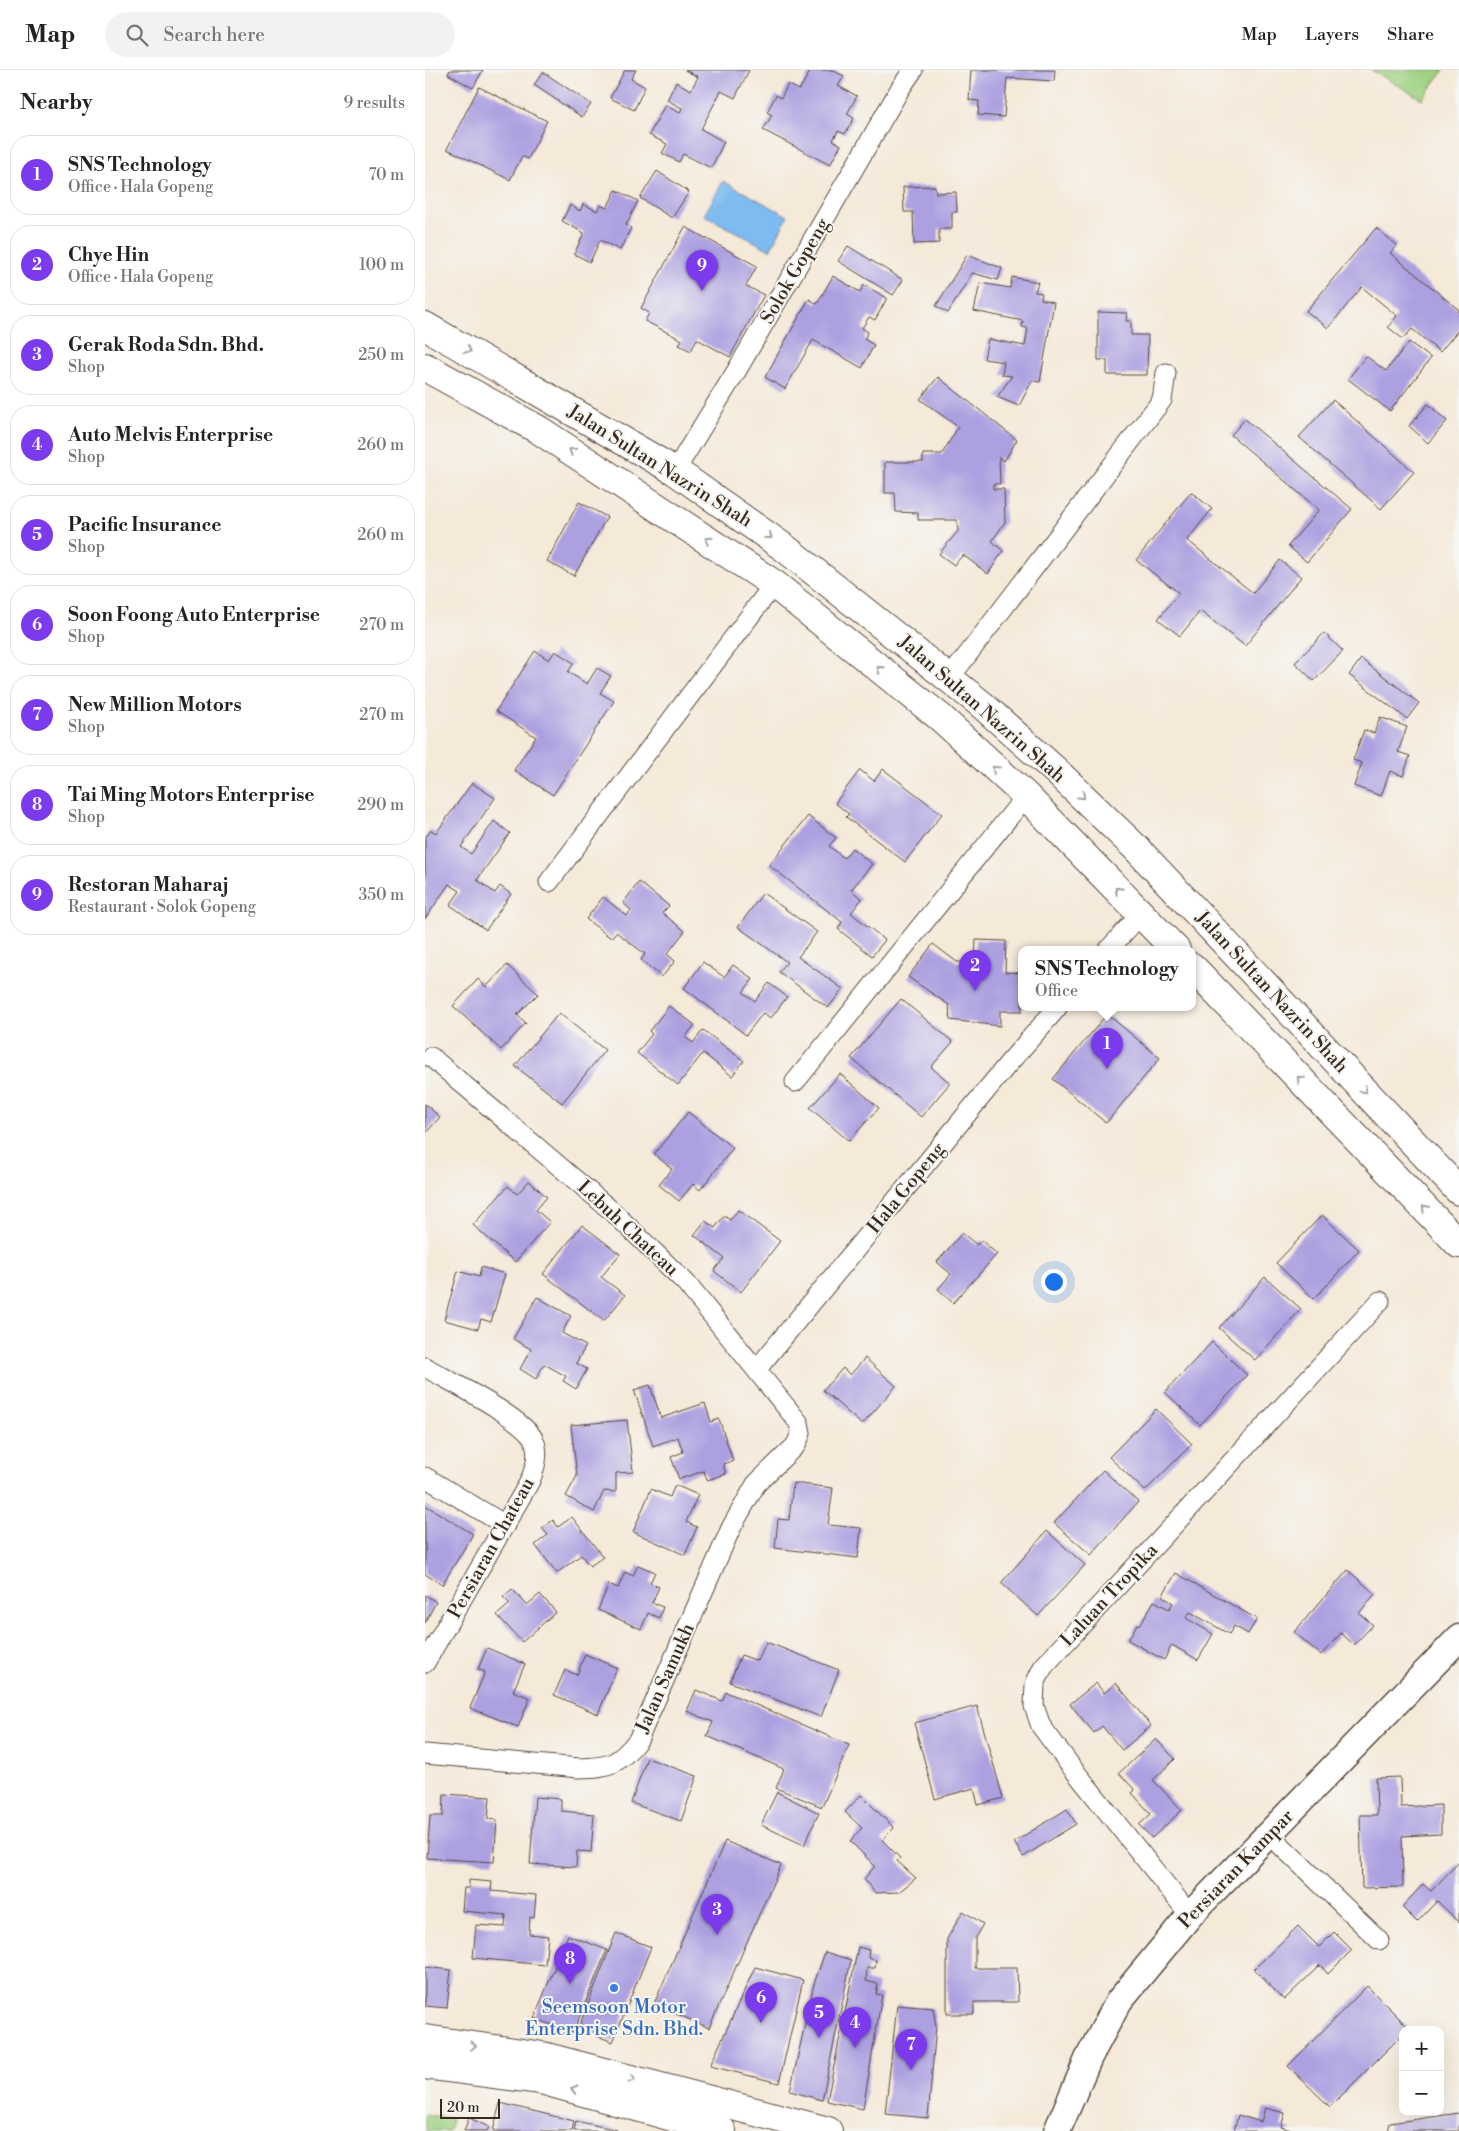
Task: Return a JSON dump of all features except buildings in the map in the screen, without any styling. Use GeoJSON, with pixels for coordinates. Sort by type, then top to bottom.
{"type":"FeatureCollection","features":[{"type":"Feature","properties":{"kind":"main road","name":"Jalan Sultan Nazrin Shah"},"geometry":{"type":"LineString","coordinates":[[425,326],[675,471],[786,549],[949,679],[1057,772],[1130,842],[1459,1191]]}},
{"type":"Feature","properties":{"kind":"main road","name":"Jalan Sultan Nazrin Shah"},"geometry":{"type":"LineString","coordinates":[[425,367],[539,430],[774,584],[941,718],[1025,796],[1172,946]]}},
{"type":"Feature","properties":{"kind":"main road","name":"Jalan Sultan Nazrin Shah"},"geometry":{"type":"LineString","coordinates":[[1196,971],[1459,1244]]}},
{"type":"Feature","properties":{"kind":"main road"},"geometry":{"type":"LineString","coordinates":[[425,2039],[543,2056],[828,2131]]}},
{"type":"Feature","properties":{"kind":"main road"},"geometry":{"type":"LineString","coordinates":[[425,2065],[541,2080],[721,2131]]}},
{"type":"Feature","properties":{"kind":"street","name":"Solok Gopeng"},"geometry":{"type":"LineString","coordinates":[[675,471],[737,370],[895,97],[913,70]]}},
{"type":"Feature","properties":{"kind":"street"},"geometry":{"type":"LineString","coordinates":[[949,679],[1162,400],[1166,374]]}},
{"type":"Feature","properties":{"kind":"street"},"geometry":{"type":"LineString","coordinates":[[549,882],[774,584]]}},
{"type":"Feature","properties":{"kind":"street"},"geometry":{"type":"LineString","coordinates":[[795,1082],[1025,796]]}},
{"type":"Feature","properties":{"kind":"street"},"geometry":{"type":"LineString","coordinates":[[1112,946],[1141,914]]}},
{"type":"Feature","properties":{"kind":"street","name":"Hala Gopeng"},"geometry":{"type":"LineString","coordinates":[[757,1369],[1008,1064],[1054,1011]]}},
{"type":"Feature","properties":{"kind":"street","name":"Lebuh Chateau"},"geometry":{"type":"LineString","coordinates":[[431,1058],[613,1212],[686,1283],[799,1423]]}},
{"type":"Feature","properties":{"kind":"street","name":"Laluan Tropika"},"geometry":{"type":"LineString","coordinates":[[1191,1915],[1070,1765],[1041,1726],[1035,1706],[1035,1684],[1043,1667],[1380,1300]]}},
{"type":"Feature","properties":{"kind":"street","name":"Persiaran Chateau"},"geometry":{"type":"LineString","coordinates":[[425,1366],[520,1423],[534,1440],[538,1461],[530,1481],[425,1663]]}},
{"type":"Feature","properties":{"kind":"street","name":"Jalan Samukh"},"geometry":{"type":"LineString","coordinates":[[425,1754],[579,1768],[604,1768],[624,1757],[638,1740],[731,1528],[756,1484],[795,1445],[801,1434],[799,1423]]}},
{"type":"Feature","properties":{"kind":"street"},"geometry":{"type":"LineString","coordinates":[[425,1478],[505,1525]]}},
{"type":"Feature","properties":{"kind":"street","name":"Persiaran Kampar"},"geometry":{"type":"LineString","coordinates":[[1057,2131],[1089,2057],[1119,2001],[1191,1915],[1459,1638]]}},
{"type":"Feature","properties":{"kind":"street"},"geometry":{"type":"LineString","coordinates":[[1269,1834],[1379,1940]]}},
{"type":"Feature","properties":{"kind":"green space"},"geometry":{"type":"Polygon","coordinates":[[[1371,70],[1444,70],[1422,99],[1371,70]]]}},
{"type":"Feature","properties":{"kind":"green space"},"geometry":{"type":"Polygon","coordinates":[[[425,2114],[452,2119],[449,2131],[425,2131],[425,2114]]]}},
{"type":"Feature","properties":{"kind":"water"},"geometry":{"type":"Polygon","coordinates":[[[723,181],[788,216],[770,250],[704,215],[723,181]]]}},
{"type":"Feature","properties":{"kind":"place","name":"Restoran Maharaj"},"geometry":{"type":"Point","coordinates":[702,291]}},
{"type":"Feature","properties":{"kind":"place","name":"Chye Hin"},"geometry":{"type":"Point","coordinates":[975,991]}},
{"type":"Feature","properties":{"kind":"place","name":"SNS Technology"},"geometry":{"type":"Point","coordinates":[1107,1069]}},
{"type":"Feature","properties":{"kind":"place","name":"Gerak Roda Sdn. Bhd."},"geometry":{"type":"Point","coordinates":[717,1935]}},
{"type":"Feature","properties":{"kind":"place","name":"Tai Ming Motors Enterprise"},"geometry":{"type":"Point","coordinates":[570,1984]}},
{"type":"Feature","properties":{"kind":"place","name":"Seemsoon Motor Enterprise Sdn. Bhd."},"geometry":{"type":"Point","coordinates":[614,1988]}},
{"type":"Feature","properties":{"kind":"place","name":"Soon Foong Auto Enterprise"},"geometry":{"type":"Point","coordinates":[761,2023]}},
{"type":"Feature","properties":{"kind":"place","name":"Pacific Insurance"},"geometry":{"type":"Point","coordinates":[819,2038]}},
{"type":"Feature","properties":{"kind":"place","name":"Auto Melvis Enterprise"},"geometry":{"type":"Point","coordinates":[855,2048]}},
{"type":"Feature","properties":{"kind":"place","name":"New Million Motors"},"geometry":{"type":"Point","coordinates":[911,2070]}}]}
